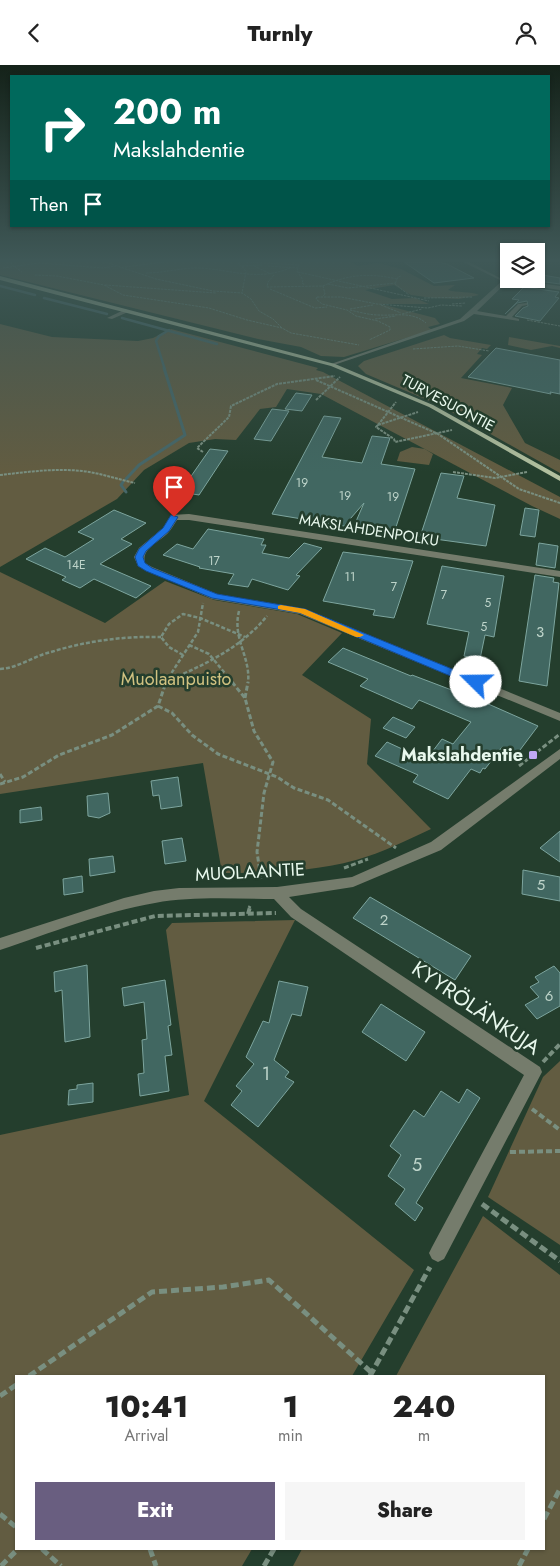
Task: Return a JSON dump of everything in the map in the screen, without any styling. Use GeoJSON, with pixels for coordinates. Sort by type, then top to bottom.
{"type":"FeatureCollection","features":[{"type":"Feature","properties":{"kind":"main road","name":"TURVESUONTIE"},"geometry":{"type":"LineString","coordinates":[[201,332],[334,369],[431,407],[560,479]]}},
{"type":"Feature","properties":{"kind":"street"},"geometry":{"type":"LineString","coordinates":[[334,369],[352,358],[374,349],[429,332]]}},
{"type":"Feature","properties":{"kind":"street","name":"MAKSLAHDENPOLKU"},"geometry":{"type":"LineString","coordinates":[[206,593],[141,564],[139,557],[142,550],[166,530],[174,517],[189,517],[560,574]]}},
{"type":"Feature","properties":{"kind":"street"},"geometry":{"type":"LineString","coordinates":[[206,593],[302,611],[560,717]]}},
{"type":"Feature","properties":{"kind":"street","name":"MUOLAANTIE"},"geometry":{"type":"LineString","coordinates":[[0,945],[124,904],[154,897],[179,894],[276,893],[353,882],[436,846],[560,753]]}},
{"type":"Feature","properties":{"kind":"street","name":"KYYRÖLÄNKUJA"},"geometry":{"type":"LineString","coordinates":[[276,893],[296,913],[534,1072],[438,1253]]}},
{"type":"Feature","properties":{"kind":"path"},"geometry":{"type":"LineString","coordinates":[[289,332],[374,349]]}},
{"type":"Feature","properties":{"kind":"path"},"geometry":{"type":"LineString","coordinates":[[352,358],[352,351],[360,345],[384,333],[390,333]]}},
{"type":"Feature","properties":{"kind":"path"},"geometry":{"type":"LineString","coordinates":[[406,349],[458,346],[489,351]]}},
{"type":"Feature","properties":{"kind":"path"},"geometry":{"type":"LineString","coordinates":[[334,369],[341,374]]}},
{"type":"Feature","properties":{"kind":"path"},"geometry":{"type":"LineString","coordinates":[[203,452],[197,448],[229,417],[231,406],[270,386],[285,382],[316,380],[341,374]]}},
{"type":"Feature","properties":{"kind":"path"},"geometry":{"type":"LineString","coordinates":[[316,400],[325,390],[336,385],[341,374]]}},
{"type":"Feature","properties":{"kind":"path"},"geometry":{"type":"LineString","coordinates":[[316,380],[433,432],[520,489],[560,503]]}},
{"type":"Feature","properties":{"kind":"path"},"geometry":{"type":"LineString","coordinates":[[398,398],[376,427],[394,439],[395,442],[407,441],[433,432],[458,429],[452,426]]}},
{"type":"Feature","properties":{"kind":"path"},"geometry":{"type":"LineString","coordinates":[[378,425],[424,410]]}},
{"type":"Feature","properties":{"kind":"path"},"geometry":{"type":"LineString","coordinates":[[453,472],[495,478],[530,471],[522,466]]}},
{"type":"Feature","properties":{"kind":"path"},"geometry":{"type":"LineString","coordinates":[[0,475],[40,470],[63,471],[92,473],[135,483]]}},
{"type":"Feature","properties":{"kind":"path"},"geometry":{"type":"LineString","coordinates":[[0,784],[23,777],[59,755],[112,735],[158,706],[166,681],[198,632],[206,593]]}},
{"type":"Feature","properties":{"kind":"path"},"geometry":{"type":"LineString","coordinates":[[243,601],[237,619],[237,634],[248,674],[245,698],[254,731],[273,762],[271,775],[264,793],[257,852],[260,879]]}},
{"type":"Feature","properties":{"kind":"path"},"geometry":{"type":"LineString","coordinates":[[166,681],[212,659],[238,643],[258,629],[274,606]]}},
{"type":"Feature","properties":{"kind":"path"},"geometry":{"type":"LineString","coordinates":[[161,637],[169,624],[183,615],[200,619],[245,637]]}},
{"type":"Feature","properties":{"kind":"path"},"geometry":{"type":"LineString","coordinates":[[0,669],[39,655],[71,647],[137,636],[161,637],[169,647],[183,655]]}},
{"type":"Feature","properties":{"kind":"path"},"geometry":{"type":"LineString","coordinates":[[189,645],[209,654],[245,698]]}},
{"type":"Feature","properties":{"kind":"path"},"geometry":{"type":"LineString","coordinates":[[158,706],[172,713],[181,725],[218,753],[328,800],[396,848]]}},
{"type":"Feature","properties":{"kind":"path"},"geometry":{"type":"LineString","coordinates":[[511,772],[560,734]]}},
{"type":"Feature","properties":{"kind":"path"},"geometry":{"type":"LineString","coordinates":[[0,774],[5,782]]}},
{"type":"Feature","properties":{"kind":"path"},"geometry":{"type":"LineString","coordinates":[[387,851],[402,845]]}},
{"type":"Feature","properties":{"kind":"path"},"geometry":{"type":"LineString","coordinates":[[343,869],[370,858]]}},
{"type":"Feature","properties":{"kind":"path"},"geometry":{"type":"LineString","coordinates":[[248,914],[255,879],[270,878]]}},
{"type":"Feature","properties":{"kind":"path"},"geometry":{"type":"LineString","coordinates":[[35,949],[155,916],[296,913]]}},
{"type":"Feature","properties":{"kind":"path"},"geometry":{"type":"LineString","coordinates":[[534,1072],[560,1044]]}},
{"type":"Feature","properties":{"kind":"path"},"geometry":{"type":"LineString","coordinates":[[520,1099],[560,1130]]}},
{"type":"Feature","properties":{"kind":"path"},"geometry":{"type":"LineString","coordinates":[[492,1152],[560,1151]]}},
{"type":"Feature","properties":{"kind":"path"},"geometry":{"type":"LineString","coordinates":[[469,1194],[560,1261]]}},
{"type":"Feature","properties":{"kind":"path"},"geometry":{"type":"LineString","coordinates":[[30,1375],[152,1292],[223,1287],[269,1281],[371,1375],[438,1253]]}},
{"type":"Feature","properties":{"kind":"path"},"geometry":{"type":"LineString","coordinates":[[0,1396],[15,1386]]}},
{"type":"Feature","properties":{"kind":"path"},"geometry":{"type":"LineString","coordinates":[[545,1517],[560,1489]]}},
{"type":"Feature","properties":{"kind":"path"},"geometry":{"type":"LineString","coordinates":[[0,1514],[15,1526]]}},
{"type":"Feature","properties":{"kind":"path"},"geometry":{"type":"LineString","coordinates":[[1,1566],[17,1550]]}},
{"type":"Feature","properties":{"kind":"path"},"geometry":{"type":"LineString","coordinates":[[43,1550],[61,1566]]}},
{"type":"Feature","properties":{"kind":"path"},"geometry":{"type":"LineString","coordinates":[[150,1550],[156,1566]]}},
{"type":"Feature","properties":{"kind":"path"},"geometry":{"type":"LineString","coordinates":[[264,1566],[273,1550]]}},
{"type":"Feature","properties":{"kind":"path"},"geometry":{"type":"LineString","coordinates":[[520,1566],[528,1550]]}},
{"type":"Feature","properties":{"kind":"green space"},"geometry":{"type":"Polygon","coordinates":[[[0,332],[32,332],[52,337],[138,341],[153,338],[165,332],[182,332],[318,368],[316,370],[560,497],[560,519],[321,394],[287,389],[276,407],[260,409],[236,440],[215,439],[189,443],[144,470],[117,499],[0,567],[0,332]]]}},
{"type":"Feature","properties":{"kind":"green space"},"geometry":{"type":"Polygon","coordinates":[[[230,332],[425,332],[344,357],[321,356],[301,347],[230,332]]]}},
{"type":"Feature","properties":{"kind":"green space"},"geometry":{"type":"Polygon","coordinates":[[[444,335],[450,338],[491,345],[487,349],[482,348],[477,354],[482,355],[461,378],[512,388],[503,405],[525,443],[560,460],[560,473],[439,405],[366,374],[358,366],[364,361],[444,335]]]}},
{"type":"Feature","properties":{"kind":"green space"},"geometry":{"type":"Polygon","coordinates":[[[509,337],[560,346],[560,348],[552,346],[531,350],[508,345],[509,337]]]}},
{"type":"Feature","properties":{"kind":"green space"},"geometry":{"type":"Polygon","coordinates":[[[412,447],[425,449],[433,454],[429,465],[397,461],[400,452],[412,447]]]}},
{"type":"Feature","properties":{"kind":"green space","name":"Muolaanpuisto"},"geometry":{"type":"Polygon","coordinates":[[[0,572],[105,623],[165,581],[214,600],[297,614],[342,633],[302,675],[371,719],[367,764],[431,829],[375,854],[339,864],[289,871],[222,873],[203,763],[0,794],[0,572]]]}},
{"type":"Feature","properties":{"kind":"green space"},"geometry":{"type":"Polygon","coordinates":[[[295,920],[204,1101],[414,1270],[353,1375],[15,1375],[15,1550],[251,1550],[242,1566],[0,1566],[0,1135],[189,1095],[166,930],[172,923],[295,920]]]}},
{"type":"Feature","properties":{"kind":"green space"},"geometry":{"type":"Polygon","coordinates":[[[560,1061],[560,1245],[488,1197],[543,1077],[560,1061]]]}},
{"type":"Feature","properties":{"kind":"green space"},"geometry":{"type":"Polygon","coordinates":[[[483,1216],[560,1275],[560,1566],[293,1566],[301,1550],[545,1550],[545,1375],[397,1375],[483,1216]]]}},
{"type":"Feature","properties":{"kind":"building"},"geometry":{"type":"Polygon","coordinates":[[[496,348],[560,360],[560,394],[550,392],[551,394],[468,377],[496,348]]]}},
{"type":"Feature","properties":{"kind":"building"},"geometry":{"type":"Polygon","coordinates":[[[296,393],[312,395],[302,411],[285,409],[296,393]]]}},
{"type":"Feature","properties":{"kind":"building"},"geometry":{"type":"Polygon","coordinates":[[[272,409],[289,411],[271,441],[254,439],[272,409]]]}},
{"type":"Feature","properties":{"kind":"building"},"geometry":{"type":"Polygon","coordinates":[[[324,416],[341,418],[322,457],[362,463],[372,436],[390,438],[381,464],[415,469],[394,533],[354,526],[364,503],[344,526],[272,514],[324,416]]]}},
{"type":"Feature","properties":{"kind":"building"},"geometry":{"type":"Polygon","coordinates":[[[210,449],[228,451],[199,495],[180,492],[210,449]]]}},
{"type":"Feature","properties":{"kind":"building"},"geometry":{"type":"Polygon","coordinates":[[[441,473],[464,476],[457,498],[495,505],[486,546],[420,537],[441,473]]]}},
{"type":"Feature","properties":{"kind":"building"},"geometry":{"type":"Polygon","coordinates":[[[525,508],[539,510],[535,537],[520,535],[525,508]]]}},
{"type":"Feature","properties":{"kind":"building"},"geometry":{"type":"Polygon","coordinates":[[[114,510],[146,523],[121,539],[132,544],[100,564],[151,586],[136,598],[94,579],[80,588],[62,580],[66,577],[26,559],[45,548],[65,557],[94,539],[78,532],[114,510]]]}},
{"type":"Feature","properties":{"kind":"building"},"geometry":{"type":"Polygon","coordinates":[[[208,529],[264,539],[261,545],[266,545],[262,553],[289,558],[304,543],[322,548],[296,575],[300,576],[288,590],[252,579],[248,587],[228,584],[234,574],[199,568],[163,555],[177,544],[193,549],[208,529]]]}},
{"type":"Feature","properties":{"kind":"building"},"geometry":{"type":"Polygon","coordinates":[[[539,543],[558,546],[555,568],[536,565],[539,543]]]}},
{"type":"Feature","properties":{"kind":"building"},"geometry":{"type":"Polygon","coordinates":[[[343,552],[413,561],[394,618],[373,615],[375,610],[323,601],[343,552]]]}},
{"type":"Feature","properties":{"kind":"building"},"geometry":{"type":"Polygon","coordinates":[[[442,566],[504,576],[494,637],[485,635],[480,659],[464,656],[469,632],[427,624],[442,566]]]}},
{"type":"Feature","properties":{"kind":"building"},"geometry":{"type":"Polygon","coordinates":[[[535,575],[554,578],[553,582],[559,583],[547,686],[519,681],[535,575]]]}},
{"type":"Feature","properties":{"kind":"building"},"geometry":{"type":"Polygon","coordinates":[[[343,648],[411,676],[486,703],[538,726],[517,754],[502,747],[480,773],[471,769],[448,799],[413,782],[418,775],[375,756],[387,742],[426,760],[442,739],[453,744],[471,722],[419,700],[412,709],[360,686],[368,679],[328,662],[343,648]]]}},
{"type":"Feature","properties":{"kind":"building"},"geometry":{"type":"Polygon","coordinates":[[[393,717],[415,727],[406,738],[383,728],[393,717]]]}},
{"type":"Feature","properties":{"kind":"building"},"geometry":{"type":"Polygon","coordinates":[[[178,777],[182,806],[161,809],[159,795],[153,796],[151,781],[178,777]]]}},
{"type":"Feature","properties":{"kind":"building"},"geometry":{"type":"Polygon","coordinates":[[[108,793],[110,813],[99,818],[88,816],[87,796],[108,793]]]}},
{"type":"Feature","properties":{"kind":"building"},"geometry":{"type":"Polygon","coordinates":[[[41,807],[42,820],[20,823],[20,810],[41,807]]]}},
{"type":"Feature","properties":{"kind":"building"},"geometry":{"type":"Polygon","coordinates":[[[560,831],[560,862],[540,848],[560,831]]]}},
{"type":"Feature","properties":{"kind":"building"},"geometry":{"type":"Polygon","coordinates":[[[182,838],[186,861],[165,864],[162,841],[182,838]]]}},
{"type":"Feature","properties":{"kind":"building"},"geometry":{"type":"Polygon","coordinates":[[[113,856],[115,872],[90,876],[89,859],[113,856]]]}},
{"type":"Feature","properties":{"kind":"building"},"geometry":{"type":"Polygon","coordinates":[[[523,870],[560,877],[560,901],[522,894],[523,870]]]}},
{"type":"Feature","properties":{"kind":"building"},"geometry":{"type":"Polygon","coordinates":[[[82,876],[83,892],[64,895],[63,879],[82,876]]]}},
{"type":"Feature","properties":{"kind":"building"},"geometry":{"type":"Polygon","coordinates":[[[370,897],[471,956],[455,980],[353,918],[370,897]]]}},
{"type":"Feature","properties":{"kind":"building"},"geometry":{"type":"Polygon","coordinates":[[[87,965],[90,1037],[65,1042],[62,990],[55,992],[54,972],[87,965]]]}},
{"type":"Feature","properties":{"kind":"building"},"geometry":{"type":"Polygon","coordinates":[[[554,966],[560,973],[560,1006],[537,1019],[525,1005],[539,997],[530,987],[539,982],[535,977],[554,966]]]}},
{"type":"Feature","properties":{"kind":"building"},"geometry":{"type":"Polygon","coordinates":[[[165,980],[171,1025],[168,1026],[172,1055],[165,1056],[169,1091],[140,1096],[138,1074],[144,1073],[142,1040],[147,1039],[144,1002],[124,1006],[122,988],[165,980]]]}},
{"type":"Feature","properties":{"kind":"building"},"geometry":{"type":"Polygon","coordinates":[[[279,981],[308,987],[301,1016],[292,1014],[274,1060],[289,1072],[285,1077],[294,1082],[258,1127],[231,1105],[242,1091],[236,1086],[254,1064],[246,1057],[263,1021],[269,1023],[279,981]]]}},
{"type":"Feature","properties":{"kind":"building"},"geometry":{"type":"Polygon","coordinates":[[[381,1004],[425,1032],[406,1061],[362,1032],[381,1004]]]}},
{"type":"Feature","properties":{"kind":"building"},"geometry":{"type":"Polygon","coordinates":[[[93,1083],[93,1102],[68,1105],[69,1090],[77,1089],[77,1085],[93,1083]]]}},
{"type":"Feature","properties":{"kind":"building"},"geometry":{"type":"Polygon","coordinates":[[[467,1089],[480,1098],[416,1203],[423,1208],[415,1221],[395,1204],[405,1189],[388,1176],[401,1155],[390,1146],[414,1110],[424,1117],[441,1091],[459,1103],[467,1089]]]}},
{"type":"Feature","properties":{"kind":"waterway"},"geometry":{"type":"LineString","coordinates":[[165,370],[156,341],[159,336],[166,332]]}},
{"type":"Feature","properties":{"kind":"waterway"},"geometry":{"type":"LineString","coordinates":[[173,332],[217,344]]}},
{"type":"Feature","properties":{"kind":"waterway"},"geometry":{"type":"LineString","coordinates":[[126,479],[139,465],[185,435],[164,368]]}},
{"type":"Feature","properties":{"kind":"waterway"},"geometry":{"type":"LineString","coordinates":[[123,482],[121,485],[126,492]]}},
{"type":"Feature","properties":{"kind":"slow traffic"},"geometry":{"type":"LineString","coordinates":[[281,607],[302,611],[360,635]]}},
{"type":"Feature","properties":{"kind":"place","name":"Makslahdentie"},"geometry":{"type":"Point","coordinates":[533,755]}},
{"type":"Feature","properties":{"kind":"route"},"geometry":{"type":"LineString","coordinates":[[174,517],[166,530],[142,550],[139,557],[141,564],[149,569],[215,597],[302,611],[476,682]]}}]}
